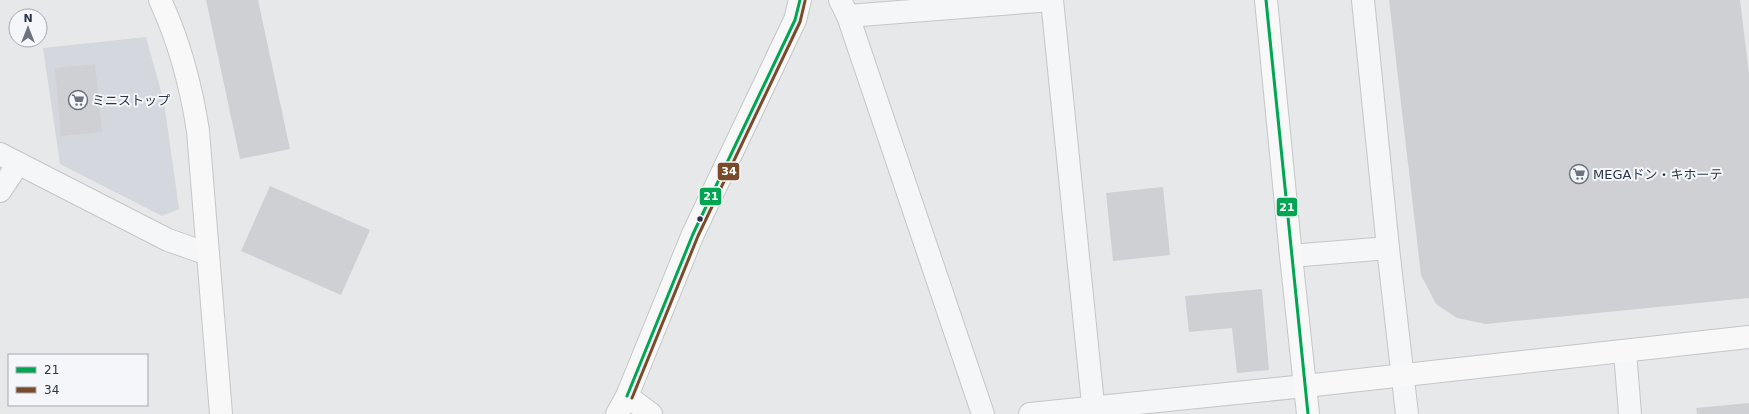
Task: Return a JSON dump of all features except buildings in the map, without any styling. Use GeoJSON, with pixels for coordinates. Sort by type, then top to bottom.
{"type":"FeatureCollection","features":[{"type":"Feature","properties":{"kind":"street"},"geometry":{"type":"LineString","coordinates":[[160,0],[181,53],[192,90],[198,132],[221,414]]}},
{"type":"Feature","properties":{"kind":"street"},"geometry":{"type":"LineString","coordinates":[[651,414],[622,405],[693,234],[795,20],[800,0]]}},
{"type":"Feature","properties":{"kind":"street"},"geometry":{"type":"LineString","coordinates":[[983,414],[844,8],[1052,0],[1094,410]]}},
{"type":"Feature","properties":{"kind":"street"},"geometry":{"type":"LineString","coordinates":[[1266,0],[1308,414]]}},
{"type":"Feature","properties":{"kind":"street"},"geometry":{"type":"LineString","coordinates":[[1363,0],[1388,248],[1407,414]]}},
{"type":"Feature","properties":{"kind":"street"},"geometry":{"type":"LineString","coordinates":[[0,191],[9,159],[168,240],[208,254]]}},
{"type":"Feature","properties":{"kind":"street"},"geometry":{"type":"LineString","coordinates":[[1291,256],[1388,248]]}},
{"type":"Feature","properties":{"kind":"street"},"geometry":{"type":"LineString","coordinates":[[1030,414],[1094,410],[1749,337]]}},
{"type":"Feature","properties":{"kind":"street"},"geometry":{"type":"LineString","coordinates":[[1625,352],[1630,414]]}},
{"type":"Feature","properties":{"kind":"shaded area"},"geometry":{"type":"Polygon","coordinates":[[[146,37],[164,102],[179,209],[162,216],[60,164],[43,48],[146,37]]]}},
{"type":"Feature","properties":{"kind":"transit line","name":"21"},"geometry":{"type":"LineString","coordinates":[[627,396],[693,234],[795,20],[800,0]]}},
{"type":"Feature","properties":{"kind":"transit line","name":"21"},"geometry":{"type":"LineString","coordinates":[[1266,0],[1308,414]]}},
{"type":"Feature","properties":{"kind":"transit line","name":"34"},"geometry":{"type":"LineString","coordinates":[[632,398],[698,236],[800,22],[805,1]]}},
{"type":"Feature","properties":{"kind":"place","name":"ミニストップ"},"geometry":{"type":"Point","coordinates":[78,100]}},
{"type":"Feature","properties":{"kind":"place","name":"MEGAドン・キホーテ"},"geometry":{"type":"Point","coordinates":[1579,174]}}]}
